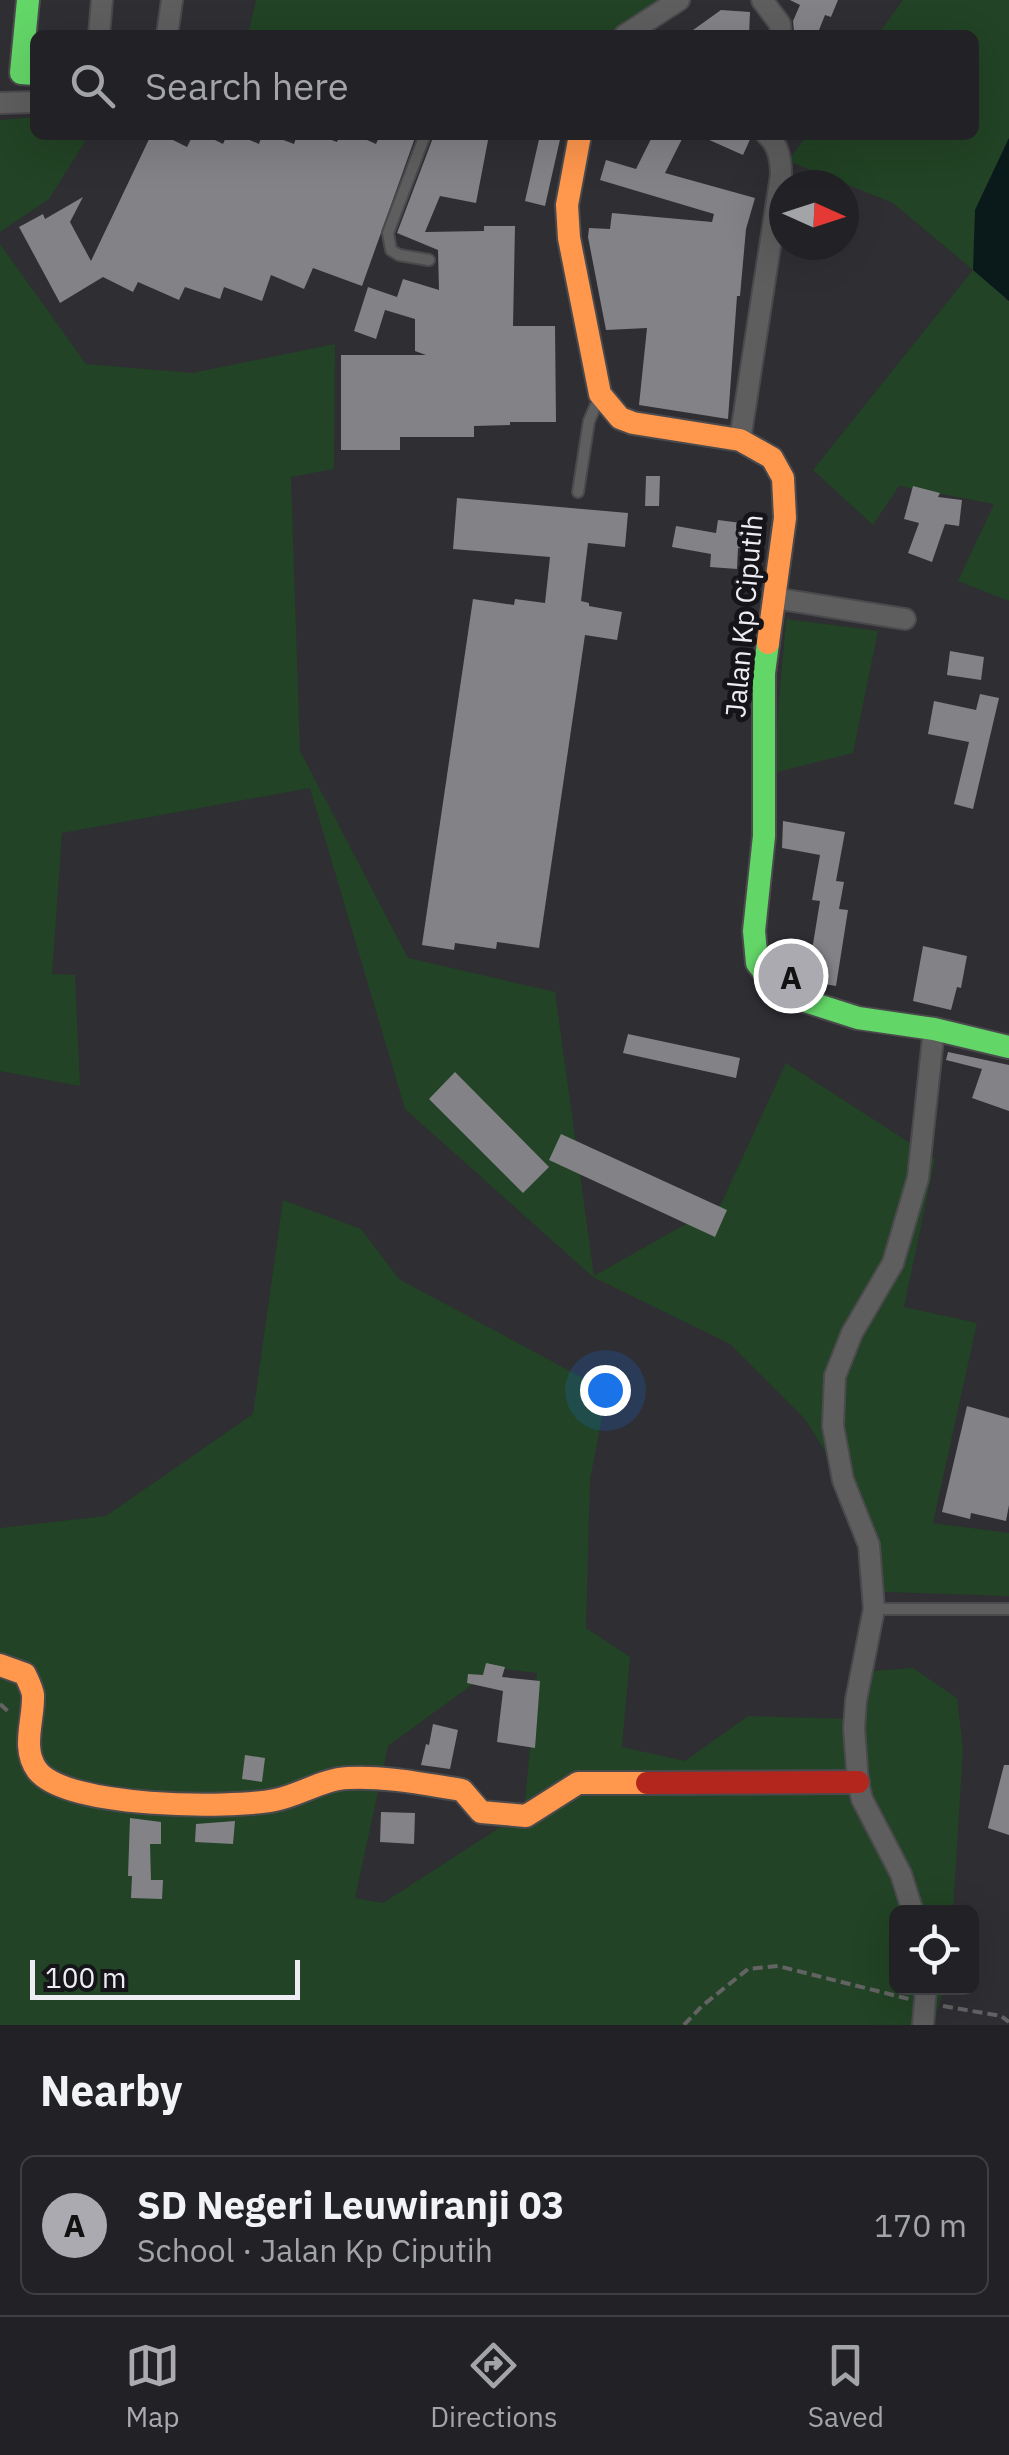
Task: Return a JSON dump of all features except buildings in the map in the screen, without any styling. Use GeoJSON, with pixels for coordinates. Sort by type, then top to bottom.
{"type":"FeatureCollection","features":[{"type":"Feature","properties":{"kind":"street"},"geometry":{"type":"LineString","coordinates":[[28,0],[22,73],[30,74]]}},
{"type":"Feature","properties":{"kind":"street"},"geometry":{"type":"LineString","coordinates":[[99,30],[102,0]]}},
{"type":"Feature","properties":{"kind":"street"},"geometry":{"type":"LineString","coordinates":[[169,30],[172,0]]}},
{"type":"Feature","properties":{"kind":"street"},"geometry":{"type":"LineString","coordinates":[[633,30],[679,0]]}},
{"type":"Feature","properties":{"kind":"street"},"geometry":{"type":"LineString","coordinates":[[762,0],[781,30]]}},
{"type":"Feature","properties":{"kind":"street"},"geometry":{"type":"LineString","coordinates":[[0,103],[30,102]]}},
{"type":"Feature","properties":{"kind":"street"},"geometry":{"type":"LineString","coordinates":[[579,140],[567,205],[569,238],[600,394]]}},
{"type":"Feature","properties":{"kind":"street"},"geometry":{"type":"LineString","coordinates":[[740,440],[781,174],[781,160],[773,140]]}},
{"type":"Feature","properties":{"kind":"street","name":"Jalan Kp Ciputih"},"geometry":{"type":"LineString","coordinates":[[600,394],[620,418],[633,423],[740,440],[772,458],[783,478],[785,518],[764,673],[764,836],[754,930],[757,964],[778,989],[802,1000],[858,1018],[934,1029],[1009,1047]]}},
{"type":"Feature","properties":{"kind":"street"},"geometry":{"type":"LineString","coordinates":[[774,598],[905,619]]}},
{"type":"Feature","properties":{"kind":"street"},"geometry":{"type":"LineString","coordinates":[[911,1905],[901,1874],[862,1799],[858,1782],[856,1700],[874,1609],[869,1545],[843,1480],[836,1444],[834,1376],[852,1333],[893,1263],[918,1178],[934,1029]]}},
{"type":"Feature","properties":{"kind":"street"},"geometry":{"type":"LineString","coordinates":[[0,1666],[25,1674],[33,1692],[28,1747],[36,1769],[46,1778],[82,1793],[180,1806],[275,1800],[342,1778],[375,1776],[462,1790],[480,1812],[526,1816],[578,1783],[858,1782]]}},
{"type":"Feature","properties":{"kind":"street"},"geometry":{"type":"LineString","coordinates":[[923,2025],[926,1995]]}},
{"type":"Feature","properties":{"kind":"lane"},"geometry":{"type":"LineString","coordinates":[[424,140],[388,233],[391,250],[428,260]]}},
{"type":"Feature","properties":{"kind":"lane"},"geometry":{"type":"LineString","coordinates":[[578,492],[590,421],[600,394]]}},
{"type":"Feature","properties":{"kind":"lane"},"geometry":{"type":"LineString","coordinates":[[874,1609],[1009,1609]]}},
{"type":"Feature","properties":{"kind":"path"},"geometry":{"type":"LineString","coordinates":[[684,2025],[748,1969],[778,1966],[889,1988]]}},
{"type":"Feature","properties":{"kind":"path"},"geometry":{"type":"LineString","coordinates":[[926,1995],[1001,2016],[1009,2022]]}},
{"type":"Feature","properties":{"kind":"green space"},"geometry":{"type":"Polygon","coordinates":[[[256,0],[663,0],[630,30],[249,30],[256,0]]]}},
{"type":"Feature","properties":{"kind":"green space"},"geometry":{"type":"Polygon","coordinates":[[[903,0],[1009,0],[1009,138],[975,210],[1009,301],[1009,601],[958,581],[994,504],[899,486],[873,525],[813,470],[973,270],[893,203],[859,189],[859,170],[810,170],[788,161],[803,140],[979,140],[979,30],[882,30],[903,0]]]}},
{"type":"Feature","properties":{"kind":"green space"},"geometry":{"type":"Polygon","coordinates":[[[30,117],[30,140],[86,140],[49,199],[0,232],[0,120],[30,117]]]}},
{"type":"Feature","properties":{"kind":"green space"},"geometry":{"type":"Polygon","coordinates":[[[0,244],[86,364],[192,373],[335,344],[334,469],[291,477],[300,751],[408,958],[555,992],[594,1276],[721,1204],[786,1063],[935,1159],[904,1307],[977,1323],[933,1523],[1009,1533],[1009,1596],[884,1592],[872,1527],[805,1419],[730,1344],[593,1277],[405,1109],[310,788],[62,833],[52,974],[75,975],[80,1086],[0,1071],[0,244]]]}},
{"type":"Feature","properties":{"kind":"green space"},"geometry":{"type":"Polygon","coordinates":[[[786,619],[878,631],[853,753],[773,773],[786,619]]]}},
{"type":"Feature","properties":{"kind":"green space"},"geometry":{"type":"Polygon","coordinates":[[[283,1200],[361,1229],[399,1279],[607,1391],[590,1480],[586,1628],[630,1657],[622,1747],[685,1761],[748,1716],[855,1719],[861,1672],[913,1668],[957,1698],[963,1748],[953,1905],[889,1905],[889,1995],[942,1995],[933,2025],[0,2025],[0,1528],[106,1516],[253,1414],[283,1200]],[[495,1668],[388,1746],[355,1898],[383,1903],[524,1812],[537,1673],[495,1668]]]}},
{"type":"Feature","properties":{"kind":"shaded area"},"geometry":{"type":"Polygon","coordinates":[[[1009,138],[1009,301],[973,270],[975,210],[1009,138]]]}},
{"type":"Feature","properties":{"kind":"traffic: fast"},"geometry":{"type":"LineString","coordinates":[[28,0],[21,73],[30,74]]}},
{"type":"Feature","properties":{"kind":"traffic: fast"},"geometry":{"type":"LineString","coordinates":[[768,643],[764,673],[764,836],[754,931],[757,963],[778,989],[802,1000],[858,1018],[934,1029],[1009,1047]]}},
{"type":"Feature","properties":{"kind":"traffic: slow"},"geometry":{"type":"LineString","coordinates":[[579,140],[567,205],[569,238],[600,394],[620,418],[633,423],[740,440],[772,458],[783,478],[785,518],[768,643]]}},
{"type":"Feature","properties":{"kind":"traffic: slow"},"geometry":{"type":"LineString","coordinates":[[0,1665],[25,1674],[32,1690],[29,1743],[37,1770],[53,1783],[113,1799],[253,1803],[284,1798],[339,1779],[376,1778],[462,1790],[481,1812],[526,1816],[578,1783],[647,1783]]}},
{"type":"Feature","properties":{"kind":"traffic: jam"},"geometry":{"type":"LineString","coordinates":[[647,1783],[858,1782]]}},
{"type":"Feature","properties":{"kind":"place","name":"SD Negeri Leuwiranji 03"},"geometry":{"type":"Point","coordinates":[791,976]}}]}
